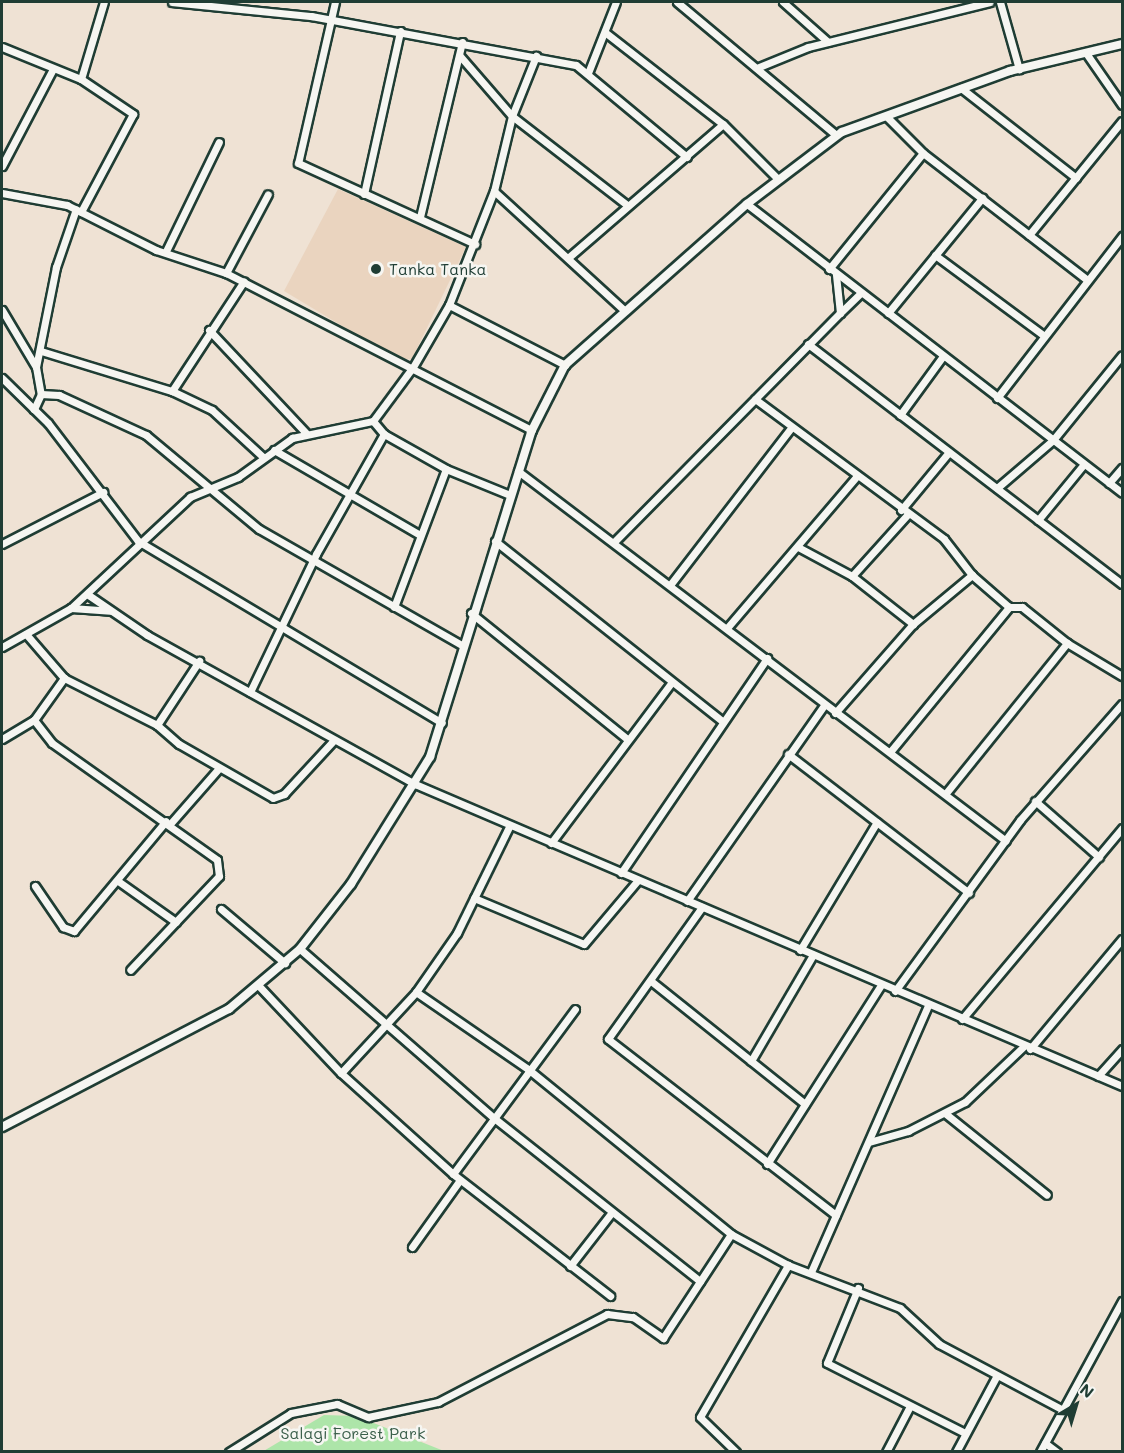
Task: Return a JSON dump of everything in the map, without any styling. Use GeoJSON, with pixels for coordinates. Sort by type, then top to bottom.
{"type":"FeatureCollection","features":[{"type":"Feature","properties":{"kind":"street"},"geometry":{"type":"LineString","coordinates":[[81,79],[104,2]]}},
{"type":"Feature","properties":{"kind":"street"},"geometry":{"type":"LineString","coordinates":[[172,2],[332,20],[576,64],[687,157]]}},
{"type":"Feature","properties":{"kind":"street"},"geometry":{"type":"LineString","coordinates":[[335,2],[297,158],[302,166],[420,217],[475,244]]}},
{"type":"Feature","properties":{"kind":"street"},"geometry":{"type":"LineString","coordinates":[[588,73],[606,33],[616,2]]}},
{"type":"Feature","properties":{"kind":"street"},"geometry":{"type":"LineString","coordinates":[[677,2],[759,67],[836,135]]}},
{"type":"Feature","properties":{"kind":"street"},"geometry":{"type":"LineString","coordinates":[[783,2],[828,42]]}},
{"type":"Feature","properties":{"kind":"street"},"geometry":{"type":"LineString","coordinates":[[759,67],[828,42],[990,2]]}},
{"type":"Feature","properties":{"kind":"street"},"geometry":{"type":"LineString","coordinates":[[1000,2],[1019,69]]}},
{"type":"Feature","properties":{"kind":"street"},"geometry":{"type":"LineString","coordinates":[[364,194],[400,31]]}},
{"type":"Feature","properties":{"kind":"street"},"geometry":{"type":"LineString","coordinates":[[606,33],[723,124],[778,178]]}},
{"type":"Feature","properties":{"kind":"street"},"geometry":{"type":"LineString","coordinates":[[420,217],[462,42]]}},
{"type":"Feature","properties":{"kind":"street"},"geometry":{"type":"LineString","coordinates":[[2,1127],[229,1009],[300,949],[351,884],[415,784],[442,723],[471,613],[532,430],[566,365],[624,310],[747,204],[836,135],[961,88],[1019,69],[1122,44]]}},
{"type":"Feature","properties":{"kind":"street"},"geometry":{"type":"LineString","coordinates":[[2,47],[81,79],[133,114],[79,210],[56,267],[36,367]]}},
{"type":"Feature","properties":{"kind":"street"},"geometry":{"type":"LineString","coordinates":[[1086,53],[1122,105]]}},
{"type":"Feature","properties":{"kind":"street"},"geometry":{"type":"LineString","coordinates":[[460,56],[512,116],[627,205]]}},
{"type":"Feature","properties":{"kind":"street"},"geometry":{"type":"LineString","coordinates":[[2,647],[71,608],[138,541],[190,497],[238,477],[274,450],[307,434],[373,421],[413,368],[449,305],[494,191],[512,116],[536,56]]}},
{"type":"Feature","properties":{"kind":"street"},"geometry":{"type":"LineString","coordinates":[[2,166],[53,69]]}},
{"type":"Feature","properties":{"kind":"street"},"geometry":{"type":"LineString","coordinates":[[961,88],[1076,178]]}},
{"type":"Feature","properties":{"kind":"street"},"geometry":{"type":"LineString","coordinates":[[886,116],[923,153],[1085,278]]}},
{"type":"Feature","properties":{"kind":"street"},"geometry":{"type":"LineString","coordinates":[[1029,235],[1122,121]]}},
{"type":"Feature","properties":{"kind":"street"},"geometry":{"type":"LineString","coordinates":[[569,256],[723,124]]}},
{"type":"Feature","properties":{"kind":"street"},"geometry":{"type":"LineString","coordinates":[[166,251],[219,142]]}},
{"type":"Feature","properties":{"kind":"street"},"geometry":{"type":"LineString","coordinates":[[840,313],[833,271],[923,153]]}},
{"type":"Feature","properties":{"kind":"street"},"geometry":{"type":"LineString","coordinates":[[494,191],[569,256],[624,310]]}},
{"type":"Feature","properties":{"kind":"street"},"geometry":{"type":"LineString","coordinates":[[2,193],[79,210],[166,251],[244,281],[532,430]]}},
{"type":"Feature","properties":{"kind":"street"},"geometry":{"type":"LineString","coordinates":[[226,273],[268,194]]}},
{"type":"Feature","properties":{"kind":"street"},"geometry":{"type":"LineString","coordinates":[[888,314],[982,198]]}},
{"type":"Feature","properties":{"kind":"street"},"geometry":{"type":"LineString","coordinates":[[747,204],[1122,493]]}},
{"type":"Feature","properties":{"kind":"street"},"geometry":{"type":"LineString","coordinates":[[997,398],[1085,278],[1122,236]]}},
{"type":"Feature","properties":{"kind":"street"},"geometry":{"type":"LineString","coordinates":[[935,255],[1043,335]]}},
{"type":"Feature","properties":{"kind":"street"},"geometry":{"type":"LineString","coordinates":[[172,391],[209,330],[244,281]]}},
{"type":"Feature","properties":{"kind":"street"},"geometry":{"type":"LineString","coordinates":[[614,542],[861,293]]}},
{"type":"Feature","properties":{"kind":"street"},"geometry":{"type":"LineString","coordinates":[[449,305],[566,365]]}},
{"type":"Feature","properties":{"kind":"street"},"geometry":{"type":"LineString","coordinates":[[2,310],[36,367],[41,394],[34,409]]}},
{"type":"Feature","properties":{"kind":"street"},"geometry":{"type":"LineString","coordinates":[[209,330],[307,434]]}},
{"type":"Feature","properties":{"kind":"street"},"geometry":{"type":"LineString","coordinates":[[808,345],[1122,584]]}},
{"type":"Feature","properties":{"kind":"street"},"geometry":{"type":"LineString","coordinates":[[41,351],[172,391],[212,410],[263,457]]}},
{"type":"Feature","properties":{"kind":"street"},"geometry":{"type":"LineString","coordinates":[[997,488],[1053,440],[1122,355]]}},
{"type":"Feature","properties":{"kind":"street"},"geometry":{"type":"LineString","coordinates":[[900,415],[943,356]]}},
{"type":"Feature","properties":{"kind":"street"},"geometry":{"type":"LineString","coordinates":[[2,378],[34,409],[103,492],[138,541],[442,723]]}},
{"type":"Feature","properties":{"kind":"street"},"geometry":{"type":"LineString","coordinates":[[41,394],[59,395],[146,435],[259,529],[312,563],[464,646]]}},
{"type":"Feature","properties":{"kind":"street"},"geometry":{"type":"LineString","coordinates":[[754,399],[856,477],[944,539],[972,575],[1009,607],[1022,607],[1067,644],[1122,676]]}},
{"type":"Feature","properties":{"kind":"street"},"geometry":{"type":"LineString","coordinates":[[373,421],[384,434],[446,469],[510,495]]}},
{"type":"Feature","properties":{"kind":"street"},"geometry":{"type":"LineString","coordinates":[[670,585],[791,428]]}},
{"type":"Feature","properties":{"kind":"street"},"geometry":{"type":"LineString","coordinates":[[250,692],[312,563],[384,434]]}},
{"type":"Feature","properties":{"kind":"street"},"geometry":{"type":"LineString","coordinates":[[274,450],[420,535]]}},
{"type":"Feature","properties":{"kind":"street"},"geometry":{"type":"LineString","coordinates":[[852,576],[949,452]]}},
{"type":"Feature","properties":{"kind":"street"},"geometry":{"type":"LineString","coordinates":[[1038,520],[1084,464]]}},
{"type":"Feature","properties":{"kind":"street"},"geometry":{"type":"LineString","coordinates":[[1109,483],[1122,468]]}},
{"type":"Feature","properties":{"kind":"street"},"geometry":{"type":"LineString","coordinates":[[394,607],[446,469]]}},
{"type":"Feature","properties":{"kind":"street"},"geometry":{"type":"LineString","coordinates":[[518,471],[728,628],[824,705],[946,793],[1006,841]]}},
{"type":"Feature","properties":{"kind":"street"},"geometry":{"type":"LineString","coordinates":[[728,628],[856,477]]}},
{"type":"Feature","properties":{"kind":"street"},"geometry":{"type":"LineString","coordinates":[[2,544],[103,492]]}},
{"type":"Feature","properties":{"kind":"street"},"geometry":{"type":"LineString","coordinates":[[495,541],[723,722]]}},
{"type":"Feature","properties":{"kind":"street"},"geometry":{"type":"LineString","coordinates":[[798,547],[852,576],[913,624]]}},
{"type":"Feature","properties":{"kind":"street"},"geometry":{"type":"LineString","coordinates":[[835,712],[913,624],[972,575]]}},
{"type":"Feature","properties":{"kind":"street"},"geometry":{"type":"LineString","coordinates":[[87,594],[113,612],[333,741],[415,784],[895,991],[1122,1086]]}},
{"type":"Feature","properties":{"kind":"street"},"geometry":{"type":"LineString","coordinates":[[890,752],[1009,607]]}},
{"type":"Feature","properties":{"kind":"street"},"geometry":{"type":"LineString","coordinates":[[71,608],[113,612]]}},
{"type":"Feature","properties":{"kind":"street"},"geometry":{"type":"LineString","coordinates":[[471,613],[627,739]]}},
{"type":"Feature","properties":{"kind":"street"},"geometry":{"type":"LineString","coordinates":[[27,634],[64,678],[157,725],[219,768],[279,797],[333,741]]}},
{"type":"Feature","properties":{"kind":"street"},"geometry":{"type":"LineString","coordinates":[[946,793],[1067,644]]}},
{"type":"Feature","properties":{"kind":"street"},"geometry":{"type":"LineString","coordinates":[[621,873],[767,658]]}},
{"type":"Feature","properties":{"kind":"street"},"geometry":{"type":"LineString","coordinates":[[157,725],[199,661]]}},
{"type":"Feature","properties":{"kind":"street"},"geometry":{"type":"LineString","coordinates":[[2,739],[34,720],[64,678]]}},
{"type":"Feature","properties":{"kind":"street"},"geometry":{"type":"LineString","coordinates":[[552,843],[627,739],[672,682]]}},
{"type":"Feature","properties":{"kind":"street"},"geometry":{"type":"LineString","coordinates":[[895,991],[1035,801],[1122,704]]}},
{"type":"Feature","properties":{"kind":"street"},"geometry":{"type":"LineString","coordinates":[[687,901],[824,705]]}},
{"type":"Feature","properties":{"kind":"street"},"geometry":{"type":"LineString","coordinates":[[34,720],[52,743],[168,823],[220,866],[219,876],[130,970]]}},
{"type":"Feature","properties":{"kind":"street"},"geometry":{"type":"LineString","coordinates":[[788,754],[969,893]]}},
{"type":"Feature","properties":{"kind":"street"},"geometry":{"type":"LineString","coordinates":[[35,886],[69,931],[80,927],[168,823],[219,768]]}},
{"type":"Feature","properties":{"kind":"street"},"geometry":{"type":"LineString","coordinates":[[1035,801],[1099,857]]}},
{"type":"Feature","properties":{"kind":"street"},"geometry":{"type":"LineString","coordinates":[[800,950],[877,822]]}},
{"type":"Feature","properties":{"kind":"street"},"geometry":{"type":"LineString","coordinates":[[341,1073],[416,992],[474,898],[510,825]]}},
{"type":"Feature","properties":{"kind":"street"},"geometry":{"type":"LineString","coordinates":[[962,1019],[1122,829]]}},
{"type":"Feature","properties":{"kind":"street"},"geometry":{"type":"LineString","coordinates":[[474,898],[584,944],[638,880]]}},
{"type":"Feature","properties":{"kind":"street"},"geometry":{"type":"LineString","coordinates":[[118,881],[176,922]]}},
{"type":"Feature","properties":{"kind":"street"},"geometry":{"type":"LineString","coordinates":[[702,907],[651,981],[608,1034],[611,1045],[836,1215]]}},
{"type":"Feature","properties":{"kind":"street"},"geometry":{"type":"LineString","coordinates":[[221,909],[285,963]]}},
{"type":"Feature","properties":{"kind":"street"},"geometry":{"type":"LineString","coordinates":[[869,1142],[946,1114],[1027,1047],[1122,940]]}},
{"type":"Feature","properties":{"kind":"street"},"geometry":{"type":"LineString","coordinates":[[300,949],[494,1118],[700,1281]]}},
{"type":"Feature","properties":{"kind":"street"},"geometry":{"type":"LineString","coordinates":[[751,1061],[813,955]]}},
{"type":"Feature","properties":{"kind":"street"},"geometry":{"type":"LineString","coordinates":[[651,981],[806,1104]]}},
{"type":"Feature","properties":{"kind":"street"},"geometry":{"type":"LineString","coordinates":[[258,985],[341,1073],[453,1174],[610,1296]]}},
{"type":"Feature","properties":{"kind":"street"},"geometry":{"type":"LineString","coordinates":[[767,1164],[881,985]]}},
{"type":"Feature","properties":{"kind":"street"},"geometry":{"type":"LineString","coordinates":[[416,992],[528,1069],[731,1234],[788,1265],[858,1288],[900,1308],[939,1344],[996,1377],[1063,1410]]}},
{"type":"Feature","properties":{"kind":"street"},"geometry":{"type":"LineString","coordinates":[[811,1272],[928,1005]]}},
{"type":"Feature","properties":{"kind":"street"},"geometry":{"type":"LineString","coordinates":[[453,1174],[574,1009]]}},
{"type":"Feature","properties":{"kind":"street"},"geometry":{"type":"LineString","coordinates":[[1098,1076],[1122,1049]]}},
{"type":"Feature","properties":{"kind":"street"},"geometry":{"type":"LineString","coordinates":[[946,1114],[1047,1195]]}},
{"type":"Feature","properties":{"kind":"street"},"geometry":{"type":"LineString","coordinates":[[412,1246],[460,1180]]}},
{"type":"Feature","properties":{"kind":"street"},"geometry":{"type":"LineString","coordinates":[[570,1266],[612,1212]]}},
{"type":"Feature","properties":{"kind":"street"},"geometry":{"type":"LineString","coordinates":[[229,1452],[291,1413],[337,1404],[368,1417],[438,1402],[607,1314],[633,1317],[663,1338],[731,1234]]}},
{"type":"Feature","properties":{"kind":"street"},"geometry":{"type":"LineString","coordinates":[[736,1452],[700,1417],[788,1265]]}},
{"type":"Feature","properties":{"kind":"street"},"geometry":{"type":"LineString","coordinates":[[858,1288],[827,1363],[965,1433]]}},
{"type":"Feature","properties":{"kind":"street"},"geometry":{"type":"LineString","coordinates":[[1040,1452],[1122,1300]]}},
{"type":"Feature","properties":{"kind":"street"},"geometry":{"type":"LineString","coordinates":[[956,1452],[996,1377]]}},
{"type":"Feature","properties":{"kind":"street"},"geometry":{"type":"LineString","coordinates":[[886,1452],[910,1406]]}},
{"type":"Feature","properties":{"kind":"street"},"geometry":{"type":"LineString","coordinates":[[1045,1443],[1057,1452]]}},
{"type":"Feature","properties":{"kind":"shaded area","name":"Tanka Tanka"},"geometry":{"type":"Polygon","coordinates":[[[338,189],[466,247],[412,359],[399,360],[284,291],[338,189]]]}},
{"type":"Feature","properties":{"kind":"green space","name":"Salagi Forest Park"},"geometry":{"type":"Polygon","coordinates":[[[324,1415],[356,1416],[444,1451],[262,1452],[324,1415]]]}},
{"type":"Feature","properties":{"kind":"place","name":"Tanka Tanka"},"geometry":{"type":"Point","coordinates":[376,269]}}]}
